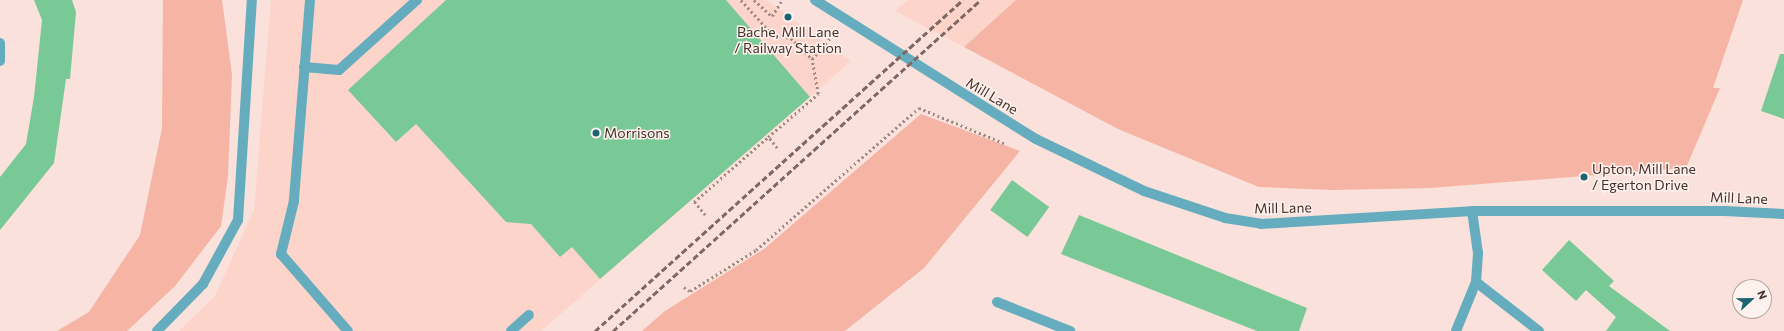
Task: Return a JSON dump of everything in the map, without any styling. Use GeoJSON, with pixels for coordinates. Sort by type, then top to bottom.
{"type":"FeatureCollection","features":[{"type":"Feature","properties":{"kind":"street"},"geometry":{"type":"LineString","coordinates":[[157,331],[203,284],[238,220],[252,0]]}},
{"type":"Feature","properties":{"kind":"street"},"geometry":{"type":"LineString","coordinates":[[310,0],[294,201],[281,254],[348,331]]}},
{"type":"Feature","properties":{"kind":"street"},"geometry":{"type":"LineString","coordinates":[[304,67],[339,70],[417,0]]}},
{"type":"Feature","properties":{"kind":"street","name":"Mill Lane"},"geometry":{"type":"LineString","coordinates":[[815,0],[844,21],[1036,139],[1144,190],[1225,218],[1261,224],[1472,211],[1724,211],[1784,214]]}},
{"type":"Feature","properties":{"kind":"street"},"geometry":{"type":"LineString","coordinates":[[0,43],[0,61]]}},
{"type":"Feature","properties":{"kind":"street"},"geometry":{"type":"LineString","coordinates":[[1456,331],[1476,282],[1478,252],[1472,211]]}},
{"type":"Feature","properties":{"kind":"street"},"geometry":{"type":"LineString","coordinates":[[1476,282],[1539,331]]}},
{"type":"Feature","properties":{"kind":"street"},"geometry":{"type":"LineString","coordinates":[[997,302],[1070,331]]}},
{"type":"Feature","properties":{"kind":"street"},"geometry":{"type":"LineString","coordinates":[[512,331],[530,315]]}},
{"type":"Feature","properties":{"kind":"path"},"geometry":{"type":"LineString","coordinates":[[705,215],[694,202],[818,94],[812,59],[791,38],[772,34],[741,0]]}},
{"type":"Feature","properties":{"kind":"path"},"geometry":{"type":"LineString","coordinates":[[754,0],[772,16],[782,0]]}},
{"type":"Feature","properties":{"kind":"path"},"geometry":{"type":"LineString","coordinates":[[812,59],[844,21]]}},
{"type":"Feature","properties":{"kind":"path"},"geometry":{"type":"LineString","coordinates":[[684,287],[690,291],[756,250],[919,108],[1011,146]]}},
{"type":"Feature","properties":{"kind":"path"},"geometry":{"type":"LineString","coordinates":[[768,137],[777,148]]}},
{"type":"Feature","properties":{"kind":"shaded area"},"geometry":{"type":"Polygon","coordinates":[[[163,0],[222,0],[232,75],[228,176],[221,226],[175,286],[127,331],[57,331],[89,312],[140,235],[162,128],[163,0]]]}},
{"type":"Feature","properties":{"kind":"shaded area"},"geometry":{"type":"Polygon","coordinates":[[[271,0],[766,0],[851,61],[541,331],[179,331],[215,296],[254,210],[271,0]]]}},
{"type":"Feature","properties":{"kind":"shaded area"},"geometry":{"type":"Polygon","coordinates":[[[908,0],[1016,0],[964,47],[895,11],[908,0]]]}},
{"type":"Feature","properties":{"kind":"shaded area"},"geometry":{"type":"Polygon","coordinates":[[[1016,0],[1743,0],[1713,88],[1720,88],[1686,168],[1430,188],[1333,190],[1259,187],[1118,129],[964,47],[1016,0]]]}},
{"type":"Feature","properties":{"kind":"shaded area"},"geometry":{"type":"Polygon","coordinates":[[[921,114],[1020,151],[924,268],[845,331],[642,331],[665,311],[764,249],[921,114]]]}},
{"type":"Feature","properties":{"kind":"building"},"geometry":{"type":"Polygon","coordinates":[[[34,0],[72,0],[76,12],[70,79],[66,79],[54,163],[0,230],[0,177],[26,144],[34,97],[42,20],[34,0]]]}},
{"type":"Feature","properties":{"kind":"building","name":"Morrisons"},"geometry":{"type":"Polygon","coordinates":[[[446,0],[726,0],[810,97],[600,279],[572,247],[560,257],[531,224],[506,222],[416,124],[396,142],[348,90],[446,0]]]}},
{"type":"Feature","properties":{"kind":"building"},"geometry":{"type":"Polygon","coordinates":[[[1780,54],[1784,54],[1784,119],[1761,111],[1780,54]]]}},
{"type":"Feature","properties":{"kind":"building"},"geometry":{"type":"Polygon","coordinates":[[[1012,180],[1049,207],[1027,237],[990,210],[1012,180]]]}},
{"type":"Feature","properties":{"kind":"building"},"geometry":{"type":"Polygon","coordinates":[[[1079,215],[1307,308],[1299,331],[1257,331],[1061,254],[1079,215]]]}},
{"type":"Feature","properties":{"kind":"building"},"geometry":{"type":"Polygon","coordinates":[[[1569,240],[1614,281],[1609,286],[1670,331],[1606,331],[1616,317],[1586,290],[1576,301],[1542,270],[1569,240]]]}},
{"type":"Feature","properties":{"kind":"railway"},"geometry":{"type":"LineString","coordinates":[[595,331],[963,0]]}},
{"type":"Feature","properties":{"kind":"railway"},"geometry":{"type":"LineString","coordinates":[[613,331],[980,0]]}},
{"type":"Feature","properties":{"kind":"place","name":"Bache, Mill Lane / Railway Station"},"geometry":{"type":"Point","coordinates":[788,17]}},
{"type":"Feature","properties":{"kind":"place","name":"Morrisons"},"geometry":{"type":"Point","coordinates":[596,133]}},
{"type":"Feature","properties":{"kind":"place","name":"Upton, Mill Lane / Egerton Drive"},"geometry":{"type":"Point","coordinates":[1584,177]}}]}
